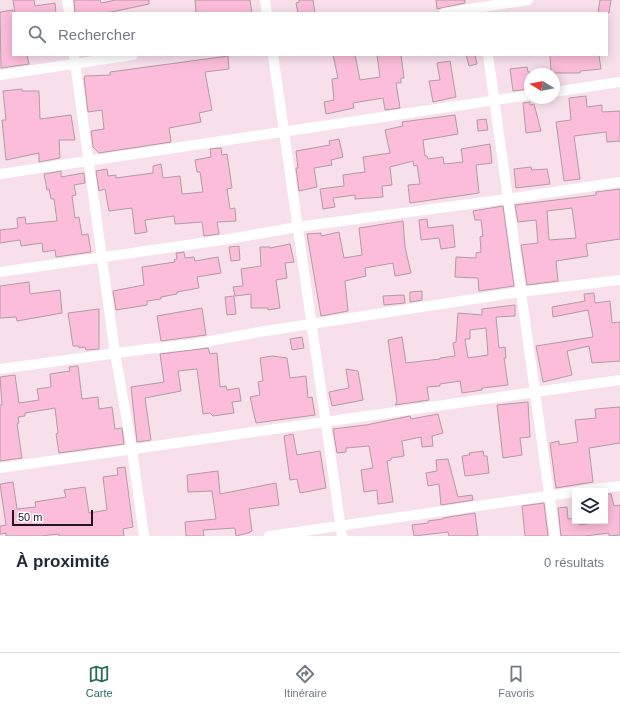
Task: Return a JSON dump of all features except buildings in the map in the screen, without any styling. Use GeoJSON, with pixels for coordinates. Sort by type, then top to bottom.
{"type":"FeatureCollection","features":[{"type":"Feature","properties":{"kind":"street"},"geometry":{"type":"LineString","coordinates":[[67,0],[69,12]]}},
{"type":"Feature","properties":{"kind":"street"},"geometry":{"type":"LineString","coordinates":[[265,0],[267,12]]}},
{"type":"Feature","properties":{"kind":"street"},"geometry":{"type":"LineString","coordinates":[[450,12],[528,0]]}},
{"type":"Feature","properties":{"kind":"street"},"geometry":{"type":"LineString","coordinates":[[0,75],[75,59],[118,56]]}},
{"type":"Feature","properties":{"kind":"street"},"geometry":{"type":"LineString","coordinates":[[273,56],[285,132],[324,422],[342,536]]}},
{"type":"Feature","properties":{"kind":"street"},"geometry":{"type":"LineString","coordinates":[[488,56],[555,536]]}},
{"type":"Feature","properties":{"kind":"street"},"geometry":{"type":"LineString","coordinates":[[75,59],[115,353],[132,450],[144,536]]}},
{"type":"Feature","properties":{"kind":"street"},"geometry":{"type":"LineString","coordinates":[[560,91],[620,82]]}},
{"type":"Feature","properties":{"kind":"street"},"geometry":{"type":"LineString","coordinates":[[0,174],[524,96]]}},
{"type":"Feature","properties":{"kind":"street"},"geometry":{"type":"LineString","coordinates":[[0,272],[102,258],[297,227],[507,199],[620,182]]}},
{"type":"Feature","properties":{"kind":"street"},"geometry":{"type":"LineString","coordinates":[[0,369],[194,344],[310,324],[520,292],[620,280]]}},
{"type":"Feature","properties":{"kind":"street"},"geometry":{"type":"LineString","coordinates":[[0,468],[620,380]]}},
{"type":"Feature","properties":{"kind":"street"},"geometry":{"type":"LineString","coordinates":[[604,488],[620,486]]}},
{"type":"Feature","properties":{"kind":"street"},"geometry":{"type":"LineString","coordinates":[[269,536],[572,492]]}}]}
